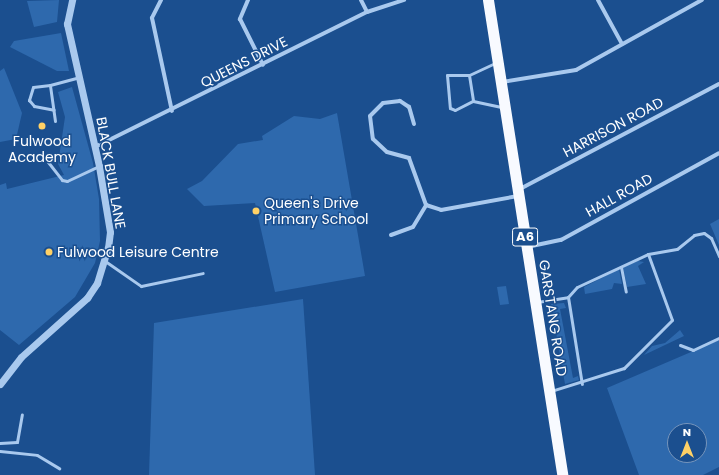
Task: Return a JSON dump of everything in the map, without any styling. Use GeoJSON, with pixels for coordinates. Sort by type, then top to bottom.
{"type":"FeatureCollection","features":[{"type":"Feature","properties":{"kind":"highway","name":"GARSTANG ROAD"},"geometry":{"type":"LineString","coordinates":[[488,0],[562,475]]}},
{"type":"Feature","properties":{"kind":"street","name":"BLACK BULL LANE"},"geometry":{"type":"LineString","coordinates":[[0,384],[21,357],[87,298],[105,261],[110,232],[99,166],[67,24],[72,0]]}},
{"type":"Feature","properties":{"kind":"street"},"geometry":{"type":"LineString","coordinates":[[161,0],[152,18],[172,111]]}},
{"type":"Feature","properties":{"kind":"street"},"geometry":{"type":"LineString","coordinates":[[248,0],[240,19],[263,65]]}},
{"type":"Feature","properties":{"kind":"street"},"geometry":{"type":"LineString","coordinates":[[361,0],[367,12]]}},
{"type":"Feature","properties":{"kind":"street","name":"QUEENS DRIVE"},"geometry":{"type":"LineString","coordinates":[[95,147],[172,111],[367,12],[404,0]]}},
{"type":"Feature","properties":{"kind":"street"},"geometry":{"type":"LineString","coordinates":[[598,0],[622,44]]}},
{"type":"Feature","properties":{"kind":"street"},"geometry":{"type":"LineString","coordinates":[[690,0],[693,5]]}},
{"type":"Feature","properties":{"kind":"street"},"geometry":{"type":"LineString","coordinates":[[501,82],[576,70],[702,0]]}},
{"type":"Feature","properties":{"kind":"street","name":"HARRISON ROAD"},"geometry":{"type":"LineString","coordinates":[[426,204],[441,210],[518,193],[719,84]]}},
{"type":"Feature","properties":{"kind":"street"},"geometry":{"type":"LineString","coordinates":[[391,235],[413,227],[426,204],[409,158],[387,152],[372,139],[370,116],[383,103],[400,101],[409,107],[414,124]]}},
{"type":"Feature","properties":{"kind":"street","name":"HALL ROAD"},"geometry":{"type":"LineString","coordinates":[[527,247],[561,240],[719,153]]}},
{"type":"Feature","properties":{"kind":"lane"},"geometry":{"type":"LineString","coordinates":[[498,62],[469,75],[447,75],[450,108],[456,110],[473,101],[505,108]]}},
{"type":"Feature","properties":{"kind":"lane"},"geometry":{"type":"LineString","coordinates":[[469,75],[473,101]]}},
{"type":"Feature","properties":{"kind":"lane"},"geometry":{"type":"LineString","coordinates":[[54,110],[34,106],[29,100],[33,87],[50,85],[79,77]]}},
{"type":"Feature","properties":{"kind":"lane"},"geometry":{"type":"LineString","coordinates":[[50,85],[55,120]]}},
{"type":"Feature","properties":{"kind":"lane"},"geometry":{"type":"LineString","coordinates":[[48,162],[62,180],[67,181],[99,166]]}},
{"type":"Feature","properties":{"kind":"lane"},"geometry":{"type":"LineString","coordinates":[[536,303],[568,297],[577,287],[648,254],[677,249],[694,235],[704,232],[711,238],[719,256]]}},
{"type":"Feature","properties":{"kind":"lane"},"geometry":{"type":"LineString","coordinates":[[549,392],[582,384],[624,368],[672,320],[648,254]]}},
{"type":"Feature","properties":{"kind":"lane"},"geometry":{"type":"LineString","coordinates":[[105,261],[141,286],[203,273]]}},
{"type":"Feature","properties":{"kind":"lane"},"geometry":{"type":"LineString","coordinates":[[621,267],[626,292]]}},
{"type":"Feature","properties":{"kind":"lane"},"geometry":{"type":"LineString","coordinates":[[568,297],[582,384]]}},
{"type":"Feature","properties":{"kind":"lane"},"geometry":{"type":"LineString","coordinates":[[680,345],[693,350],[719,338]]}},
{"type":"Feature","properties":{"kind":"lane"},"geometry":{"type":"LineString","coordinates":[[0,443],[19,440],[22,414]]}},
{"type":"Feature","properties":{"kind":"lane"},"geometry":{"type":"LineString","coordinates":[[0,451],[37,455],[59,468]]}},
{"type":"Feature","properties":{"kind":"shaded area"},"geometry":{"type":"Polygon","coordinates":[[[59,0],[57,22],[34,27],[27,1],[59,0]]]}},
{"type":"Feature","properties":{"kind":"shaded area"},"geometry":{"type":"Polygon","coordinates":[[[61,33],[69,71],[57,71],[10,47],[14,41],[61,33]]]}},
{"type":"Feature","properties":{"kind":"shaded area"},"geometry":{"type":"Polygon","coordinates":[[[4,68],[22,113],[16,139],[0,142],[0,71],[4,68]]]}},
{"type":"Feature","properties":{"kind":"shaded area","name":"Fulwood Leisure Centre"},"geometry":{"type":"Polygon","coordinates":[[[72,87],[93,163],[99,199],[100,241],[95,263],[75,297],[19,345],[0,330],[0,185],[6,183],[7,189],[64,175],[58,164],[65,117],[58,92],[72,87]]]}},
{"type":"Feature","properties":{"kind":"shaded area"},"geometry":{"type":"Polygon","coordinates":[[[337,113],[365,276],[275,292],[255,203],[204,206],[187,189],[202,181],[238,144],[263,140],[262,136],[294,116],[320,119],[337,113]]]}},
{"type":"Feature","properties":{"kind":"shaded area"},"geometry":{"type":"Polygon","coordinates":[[[719,219],[719,245],[710,224],[719,219]]]}},
{"type":"Feature","properties":{"kind":"shaded area"},"geometry":{"type":"Polygon","coordinates":[[[638,261],[644,262],[638,266],[646,284],[627,287],[623,267],[638,261]]]}},
{"type":"Feature","properties":{"kind":"shaded area"},"geometry":{"type":"Polygon","coordinates":[[[619,269],[622,284],[614,283],[612,289],[585,294],[584,287],[619,269]]]}},
{"type":"Feature","properties":{"kind":"shaded area"},"geometry":{"type":"Polygon","coordinates":[[[506,286],[509,304],[500,305],[497,287],[506,286]]]}},
{"type":"Feature","properties":{"kind":"shaded area"},"geometry":{"type":"Polygon","coordinates":[[[303,299],[315,475],[149,475],[154,323],[303,299]]]}},
{"type":"Feature","properties":{"kind":"shaded area"},"geometry":{"type":"Polygon","coordinates":[[[564,303],[566,308],[560,309],[573,378],[578,376],[579,380],[565,384],[551,304],[564,303]]]}},
{"type":"Feature","properties":{"kind":"shaded area"},"geometry":{"type":"Polygon","coordinates":[[[680,330],[684,336],[644,355],[652,346],[665,343],[680,330]]]}},
{"type":"Feature","properties":{"kind":"shaded area"},"geometry":{"type":"Polygon","coordinates":[[[719,340],[719,467],[703,475],[639,475],[607,388],[719,340]]]}},
{"type":"Feature","properties":{"kind":"place","name":"Fulwood Academy"},"geometry":{"type":"Point","coordinates":[42,126]}},
{"type":"Feature","properties":{"kind":"place","name":"Queen's Drive Primary School"},"geometry":{"type":"Point","coordinates":[256,211]}},
{"type":"Feature","properties":{"kind":"place","name":"Fulwood Leisure Centre"},"geometry":{"type":"Point","coordinates":[49,252]}}]}
